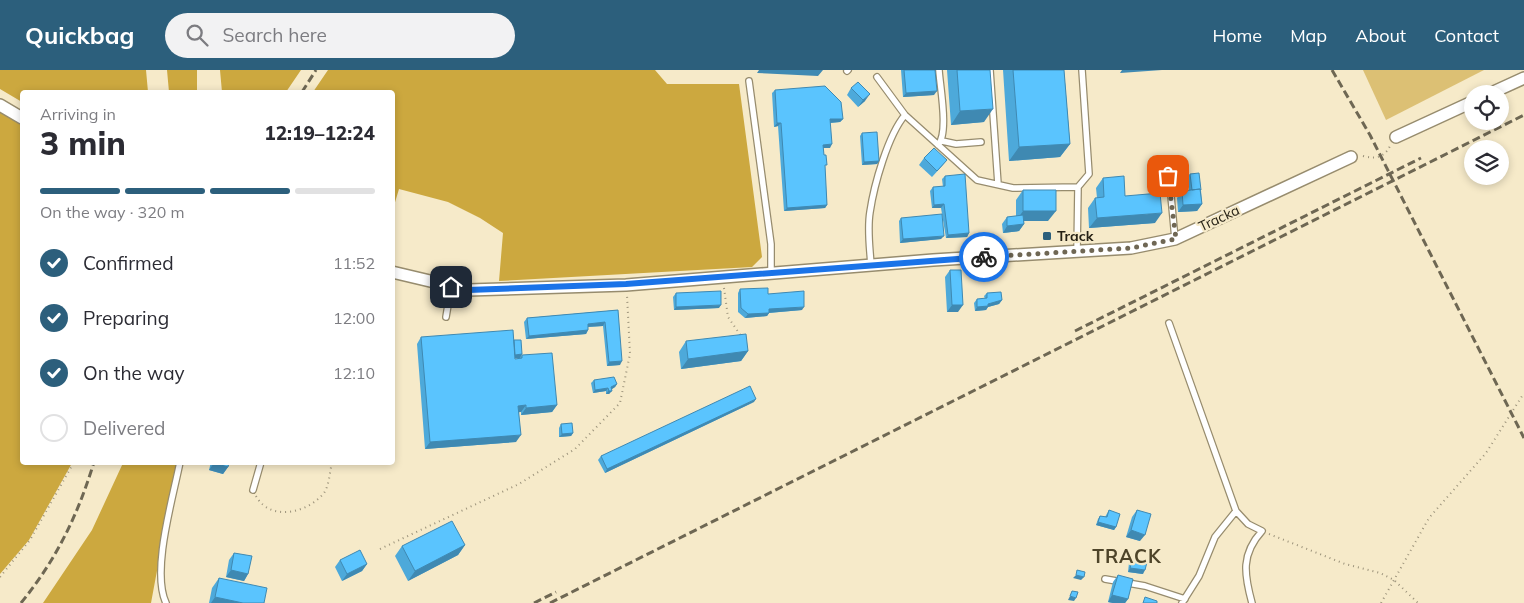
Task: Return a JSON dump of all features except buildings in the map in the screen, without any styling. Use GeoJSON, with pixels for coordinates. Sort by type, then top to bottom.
{"type":"FeatureCollection","features":[{"type":"Feature","properties":{"kind":"street"},"geometry":{"type":"LineString","coordinates":[[1509,85],[1524,78]]}},
{"type":"Feature","properties":{"kind":"street"},"geometry":{"type":"LineString","coordinates":[[0,105],[20,117]]}},
{"type":"Feature","properties":{"kind":"street"},"geometry":{"type":"LineString","coordinates":[[1396,137],[1464,106]]}},
{"type":"Feature","properties":{"kind":"street","name":"Tracka"},"geometry":{"type":"LineString","coordinates":[[395,273],[468,290],[723,278],[933,260],[1131,248],[1176,239],[1351,157]]}},
{"type":"Feature","properties":{"kind":"lane"},"geometry":{"type":"LineString","coordinates":[[939,70],[943,123],[940,143]]}},
{"type":"Feature","properties":{"kind":"lane"},"geometry":{"type":"LineString","coordinates":[[990,70],[998,184]]}},
{"type":"Feature","properties":{"kind":"lane"},"geometry":{"type":"LineString","coordinates":[[1077,252],[1078,187],[1089,174],[1082,70]]}},
{"type":"Feature","properties":{"kind":"lane"},"geometry":{"type":"LineString","coordinates":[[877,77],[906,116],[940,143],[977,180],[1013,188],[1078,187]]}},
{"type":"Feature","properties":{"kind":"lane"},"geometry":{"type":"LineString","coordinates":[[749,81],[771,244],[771,273]]}},
{"type":"Feature","properties":{"kind":"lane"},"geometry":{"type":"LineString","coordinates":[[871,266],[870,212],[882,165],[897,125],[906,116]]}},
{"type":"Feature","properties":{"kind":"lane"},"geometry":{"type":"LineString","coordinates":[[940,143],[981,142]]}},
{"type":"Feature","properties":{"kind":"lane"},"geometry":{"type":"LineString","coordinates":[[1168,176],[1176,239]]}},
{"type":"Feature","properties":{"kind":"lane"},"geometry":{"type":"LineString","coordinates":[[446,317],[451,287]]}},
{"type":"Feature","properties":{"kind":"lane"},"geometry":{"type":"LineString","coordinates":[[1169,323],[1236,511],[1248,524],[1262,531],[1248,549],[1246,566],[1252,603]]}},
{"type":"Feature","properties":{"kind":"lane"},"geometry":{"type":"LineString","coordinates":[[162,603],[160,567],[179,465]]}},
{"type":"Feature","properties":{"kind":"lane"},"geometry":{"type":"LineString","coordinates":[[253,490],[260,465]]}},
{"type":"Feature","properties":{"kind":"lane"},"geometry":{"type":"LineString","coordinates":[[1105,579],[1145,586],[1184,601],[1199,576],[1215,537],[1236,511]]}},
{"type":"Feature","properties":{"kind":"lane"},"geometry":{"type":"LineString","coordinates":[[161,593],[166,603]]}},
{"type":"Feature","properties":{"kind":"path"},"geometry":{"type":"LineString","coordinates":[[1351,157],[1375,158],[1384,154],[1396,137]]}},
{"type":"Feature","properties":{"kind":"path"},"geometry":{"type":"LineString","coordinates":[[723,278],[728,317],[743,338]]}},
{"type":"Feature","properties":{"kind":"path"},"geometry":{"type":"LineString","coordinates":[[380,549],[519,484],[575,449],[620,403],[630,354],[626,284]]}},
{"type":"Feature","properties":{"kind":"path"},"geometry":{"type":"LineString","coordinates":[[1381,603],[1429,518],[1486,452],[1524,393]]}},
{"type":"Feature","properties":{"kind":"path"},"geometry":{"type":"LineString","coordinates":[[0,577],[30,540],[72,465]]}},
{"type":"Feature","properties":{"kind":"path"},"geometry":{"type":"LineString","coordinates":[[253,490],[258,499],[268,509],[278,512],[310,506],[325,492],[331,465]]}},
{"type":"Feature","properties":{"kind":"path"},"geometry":{"type":"LineString","coordinates":[[1262,531],[1394,580],[1418,603]]}},
{"type":"Feature","properties":{"kind":"shaded area"},"geometry":{"type":"Polygon","coordinates":[[[0,70],[146,70],[148,90],[20,90],[20,101],[0,89],[0,70]]]}},
{"type":"Feature","properties":{"kind":"shaded area"},"geometry":{"type":"Polygon","coordinates":[[[167,70],[197,70],[197,90],[169,90],[167,70]]]}},
{"type":"Feature","properties":{"kind":"shaded area"},"geometry":{"type":"Polygon","coordinates":[[[220,70],[301,70],[287,90],[222,90],[220,70]]]}},
{"type":"Feature","properties":{"kind":"shaded area"},"geometry":{"type":"Polygon","coordinates":[[[328,70],[655,70],[667,84],[739,84],[762,257],[752,267],[499,281],[503,233],[480,218],[448,202],[399,189],[395,202],[395,90],[314,90],[328,70]]]}},
{"type":"Feature","properties":{"kind":"shaded area"},"geometry":{"type":"Polygon","coordinates":[[[1363,70],[1484,70],[1386,120],[1363,70]]]}},
{"type":"Feature","properties":{"kind":"shaded area"},"geometry":{"type":"Polygon","coordinates":[[[0,106],[20,117],[20,465],[71,465],[29,540],[0,574],[0,106]]]}},
{"type":"Feature","properties":{"kind":"shaded area"},"geometry":{"type":"Polygon","coordinates":[[[122,465],[177,465],[151,603],[43,603],[92,530],[122,465]]]}},
{"type":"Feature","properties":{"kind":"railway"},"geometry":{"type":"LineString","coordinates":[[303,90],[316,70]]}},
{"type":"Feature","properties":{"kind":"railway"},"geometry":{"type":"LineString","coordinates":[[1332,70],[1370,135],[1524,438]]}},
{"type":"Feature","properties":{"kind":"railway"},"geometry":{"type":"LineString","coordinates":[[550,603],[1524,115]]}},
{"type":"Feature","properties":{"kind":"railway"},"geometry":{"type":"LineString","coordinates":[[1075,331],[1421,158]]}},
{"type":"Feature","properties":{"kind":"railway"},"geometry":{"type":"LineString","coordinates":[[21,603],[34,587],[65,536],[81,500],[93,465]]}},
{"type":"Feature","properties":{"kind":"railway"},"geometry":{"type":"LineString","coordinates":[[534,603],[556,592]]}},
{"type":"Feature","properties":{"kind":"way so far"},"geometry":{"type":"LineString","coordinates":[[984,257],[1131,248],[1176,239],[1168,176]]}},
{"type":"Feature","properties":{"kind":"place","name":"Track"},"geometry":{"type":"Point","coordinates":[1047,236]}},
{"type":"Feature","properties":{"kind":"district","name":"TRACK"},"geometry":{"type":"Point","coordinates":[1127,556]}},
{"type":"Feature","properties":{"kind":"route"},"geometry":{"type":"LineString","coordinates":[[451,287],[468,290],[626,284],[984,257]]}}]}
